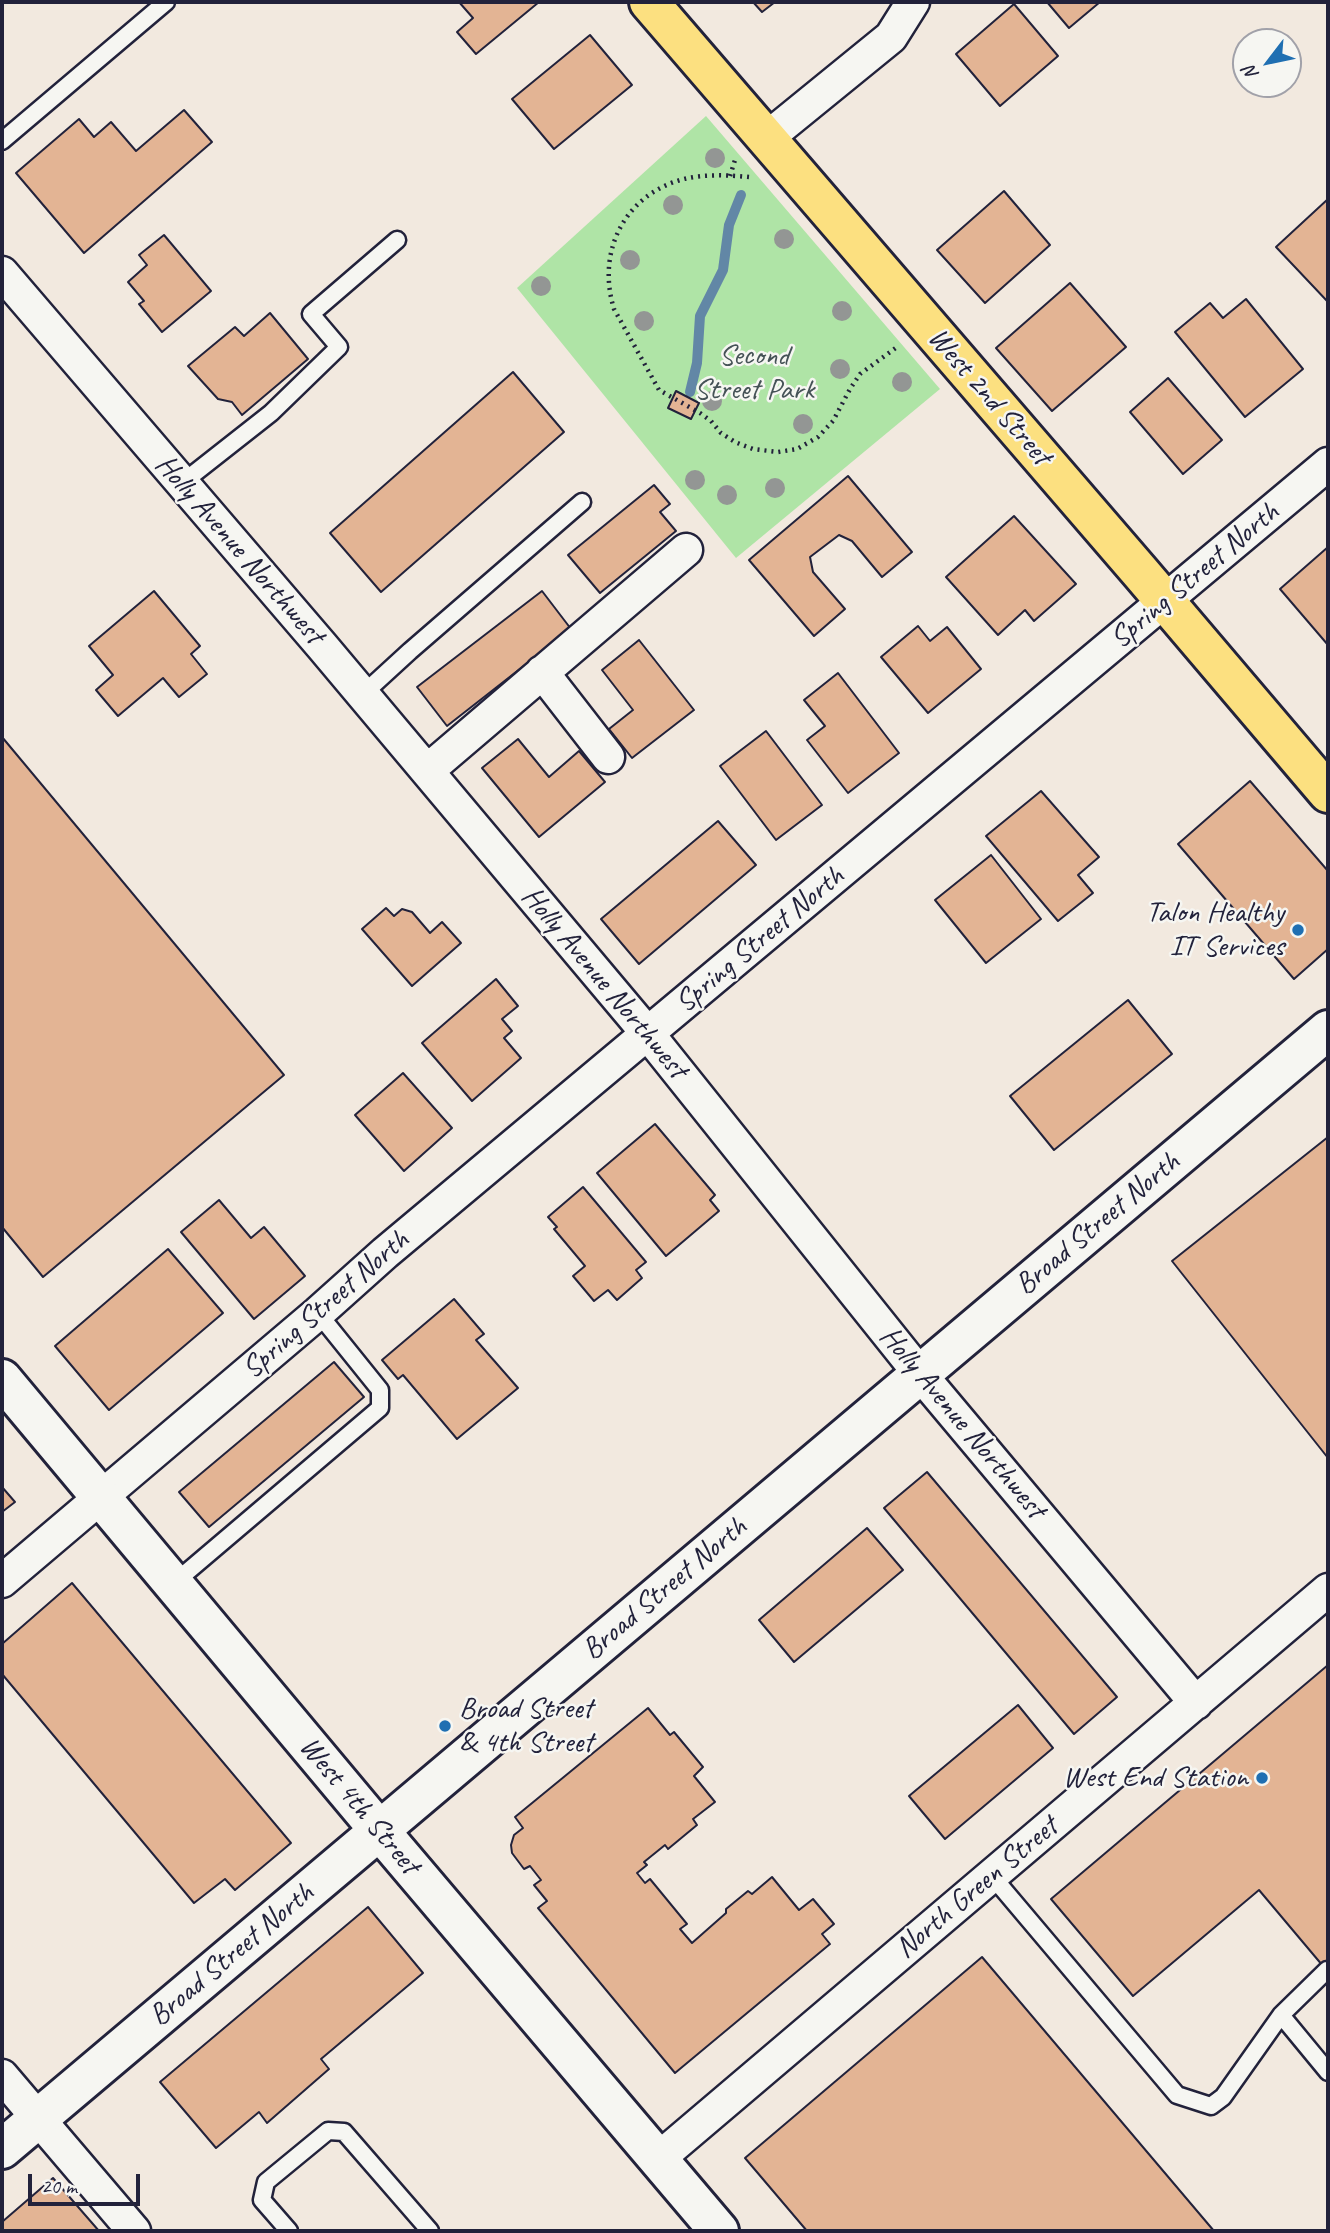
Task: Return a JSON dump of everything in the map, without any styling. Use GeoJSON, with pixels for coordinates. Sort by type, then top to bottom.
{"type":"FeatureCollection","features":[{"type":"Feature","properties":{"kind":"main road","name":"West 2nd Street"},"geometry":{"type":"LineString","coordinates":[[649,2],[1166,601],[1328,793]]}},
{"type":"Feature","properties":{"kind":"main road","name":"Broad Street North"},"geometry":{"type":"LineString","coordinates":[[2,2149],[1328,1030]]}},
{"type":"Feature","properties":{"kind":"main road","name":"West 4th Street"},"geometry":{"type":"LineString","coordinates":[[2,1378],[379,1830],[719,2231]]}},
{"type":"Feature","properties":{"kind":"street"},"geometry":{"type":"LineString","coordinates":[[767,138],[891,37],[913,2]]}},
{"type":"Feature","properties":{"kind":"street","name":"Holly Avenue Northwest"},"geometry":{"type":"LineString","coordinates":[[2,273],[648,1034],[920,1374],[1196,1703]]}},
{"type":"Feature","properties":{"kind":"street","name":"Spring Street North"},"geometry":{"type":"LineString","coordinates":[[2,1581],[385,1253],[1328,464]]}},
{"type":"Feature","properties":{"kind":"street"},"geometry":{"type":"LineString","coordinates":[[427,771],[686,550]]}},
{"type":"Feature","properties":{"kind":"street"},"geometry":{"type":"LineString","coordinates":[[542,673],[608,757]]}},
{"type":"Feature","properties":{"kind":"street","name":"North Green Street"},"geometry":{"type":"LineString","coordinates":[[659,2160],[1328,1590]]}},
{"type":"Feature","properties":{"kind":"street"},"geometry":{"type":"LineString","coordinates":[[2,2076],[134,2231]]}},
{"type":"Feature","properties":{"kind":"lane"},"geometry":{"type":"LineString","coordinates":[[2,141],[166,2]]}},
{"type":"Feature","properties":{"kind":"lane"},"geometry":{"type":"LineString","coordinates":[[182,483],[271,413],[339,347],[311,314],[397,240]]}},
{"type":"Feature","properties":{"kind":"lane"},"geometry":{"type":"LineString","coordinates":[[362,695],[582,502]]}},
{"type":"Feature","properties":{"kind":"lane"},"geometry":{"type":"LineString","coordinates":[[174,1583],[380,1408],[380,1390],[318,1313]]}},
{"type":"Feature","properties":{"kind":"lane"},"geometry":{"type":"LineString","coordinates":[[992,1876],[1177,2095],[1211,2106],[1223,2097],[1282,2015],[1326,1970]]}},
{"type":"Feature","properties":{"kind":"lane"},"geometry":{"type":"LineString","coordinates":[[1282,2015],[1328,2072]]}},
{"type":"Feature","properties":{"kind":"lane"},"geometry":{"type":"LineString","coordinates":[[289,2231],[262,2200],[265,2182],[328,2131],[344,2132],[430,2231]]}},
{"type":"Feature","properties":{"kind":"path"},"geometry":{"type":"LineString","coordinates":[[758,178],[687,178],[666,185],[649,195],[634,207],[622,223],[611,248],[607,272],[610,294],[614,309],[659,390],[700,412],[734,442],[753,449],[778,452],[797,449],[818,437],[833,421],[860,374],[906,340]]}},
{"type":"Feature","properties":{"kind":"green space","name":"Second Street Park"},"geometry":{"type":"Polygon","coordinates":[[[706,116],[940,389],[736,558],[517,288],[706,116]]]}},
{"type":"Feature","properties":{"kind":"building"},"geometry":{"type":"Polygon","coordinates":[[[459,2],[539,2],[476,54],[457,32],[473,18],[459,2]]]}},
{"type":"Feature","properties":{"kind":"building"},"geometry":{"type":"Polygon","coordinates":[[[753,2],[775,2],[762,12],[753,2]]]}},
{"type":"Feature","properties":{"kind":"building"},"geometry":{"type":"Polygon","coordinates":[[[1047,2],[1100,2],[1069,28],[1047,2]]]}},
{"type":"Feature","properties":{"kind":"building"},"geometry":{"type":"Polygon","coordinates":[[[1014,4],[1058,56],[1000,106],[956,54],[1014,4]]]}},
{"type":"Feature","properties":{"kind":"building"},"geometry":{"type":"Polygon","coordinates":[[[590,35],[632,85],[554,149],[512,99],[590,35]]]}},
{"type":"Feature","properties":{"kind":"building"},"geometry":{"type":"Polygon","coordinates":[[[184,110],[212,142],[84,253],[16,173],[79,119],[94,137],[111,122],[136,151],[184,110]]]}},
{"type":"Feature","properties":{"kind":"building"},"geometry":{"type":"Polygon","coordinates":[[[1004,191],[1050,245],[985,303],[937,250],[1004,191]]]}},
{"type":"Feature","properties":{"kind":"building"},"geometry":{"type":"Polygon","coordinates":[[[1328,199],[1328,302],[1276,247],[1328,199]]]}},
{"type":"Feature","properties":{"kind":"building"},"geometry":{"type":"Polygon","coordinates":[[[164,235],[211,291],[162,332],[139,304],[144,301],[128,282],[147,265],[139,255],[164,235]]]}},
{"type":"Feature","properties":{"kind":"building"},"geometry":{"type":"Polygon","coordinates":[[[1070,283],[1126,347],[1052,411],[996,348],[1070,283]]]}},
{"type":"Feature","properties":{"kind":"building"},"geometry":{"type":"Polygon","coordinates":[[[1246,299],[1303,369],[1245,417],[1175,332],[1210,303],[1223,318],[1246,299]]]}},
{"type":"Feature","properties":{"kind":"building"},"geometry":{"type":"Polygon","coordinates":[[[270,313],[308,359],[242,415],[232,402],[218,399],[188,366],[235,327],[244,336],[270,313]]]}},
{"type":"Feature","properties":{"kind":"building"},"geometry":{"type":"Polygon","coordinates":[[[513,372],[564,432],[381,592],[330,533],[513,372]]]}},
{"type":"Feature","properties":{"kind":"building"},"geometry":{"type":"Polygon","coordinates":[[[1168,378],[1222,440],[1183,474],[1130,412],[1168,378]]]}},
{"type":"Feature","properties":{"kind":"building"},"geometry":{"type":"Polygon","coordinates":[[[676,391],[699,403],[691,419],[668,408],[676,391]]]}},
{"type":"Feature","properties":{"kind":"building"},"geometry":{"type":"Polygon","coordinates":[[[848,476],[912,552],[882,577],[852,541],[839,535],[810,557],[813,572],[845,609],[814,636],[749,560],[848,476]]]}},
{"type":"Feature","properties":{"kind":"building"},"geometry":{"type":"Polygon","coordinates":[[[654,485],[670,504],[660,512],[676,531],[600,593],[568,555],[654,485]]]}},
{"type":"Feature","properties":{"kind":"building"},"geometry":{"type":"Polygon","coordinates":[[[1014,516],[1076,584],[1034,621],[1025,610],[998,635],[946,577],[1014,516]]]}},
{"type":"Feature","properties":{"kind":"building"},"geometry":{"type":"Polygon","coordinates":[[[1328,547],[1328,645],[1280,589],[1328,547]]]}},
{"type":"Feature","properties":{"kind":"building"},"geometry":{"type":"Polygon","coordinates":[[[154,591],[200,646],[191,654],[207,674],[179,697],[163,678],[118,716],[96,690],[113,675],[89,646],[154,591]]]}},
{"type":"Feature","properties":{"kind":"building"},"geometry":{"type":"Polygon","coordinates":[[[542,591],[571,629],[447,726],[417,687],[542,591]]]}},
{"type":"Feature","properties":{"kind":"building"},"geometry":{"type":"Polygon","coordinates":[[[918,626],[930,641],[947,627],[981,669],[928,713],[881,657],[918,626]]]}},
{"type":"Feature","properties":{"kind":"building"},"geometry":{"type":"Polygon","coordinates":[[[639,640],[694,710],[632,758],[609,729],[633,710],[602,670],[639,640]]]}},
{"type":"Feature","properties":{"kind":"building"},"geometry":{"type":"Polygon","coordinates":[[[838,673],[899,753],[848,793],[807,740],[825,726],[804,700],[838,673]]]}},
{"type":"Feature","properties":{"kind":"building"},"geometry":{"type":"Polygon","coordinates":[[[766,731],[822,805],[776,840],[720,766],[766,731]]]}},
{"type":"Feature","properties":{"kind":"building"},"geometry":{"type":"Polygon","coordinates":[[[2,737],[284,1075],[43,1277],[2,1227],[2,737]]]}},
{"type":"Feature","properties":{"kind":"building"},"geometry":{"type":"Polygon","coordinates":[[[518,739],[549,777],[579,751],[605,782],[539,837],[482,768],[518,739]]]}},
{"type":"Feature","properties":{"kind":"building"},"geometry":{"type":"Polygon","coordinates":[[[1250,781],[1328,871],[1328,949],[1294,979],[1178,844],[1250,781]]]}},
{"type":"Feature","properties":{"kind":"building"},"geometry":{"type":"Polygon","coordinates":[[[1041,791],[1099,857],[1078,875],[1093,893],[1058,921],[986,836],[1041,791]]]}},
{"type":"Feature","properties":{"kind":"building"},"geometry":{"type":"Polygon","coordinates":[[[718,821],[756,865],[639,964],[601,919],[718,821]]]}},
{"type":"Feature","properties":{"kind":"building"},"geometry":{"type":"Polygon","coordinates":[[[991,855],[1041,919],[986,963],[935,900],[991,855]]]}},
{"type":"Feature","properties":{"kind":"building"},"geometry":{"type":"Polygon","coordinates":[[[386,908],[394,916],[402,909],[412,912],[430,933],[442,922],[461,943],[412,986],[362,929],[386,908]]]}},
{"type":"Feature","properties":{"kind":"building"},"geometry":{"type":"Polygon","coordinates":[[[496,979],[518,1006],[502,1019],[512,1031],[504,1038],[521,1058],[472,1101],[422,1043],[496,979]]]}},
{"type":"Feature","properties":{"kind":"building"},"geometry":{"type":"Polygon","coordinates":[[[1128,1000],[1172,1054],[1054,1150],[1010,1096],[1128,1000]]]}},
{"type":"Feature","properties":{"kind":"building"},"geometry":{"type":"Polygon","coordinates":[[[403,1073],[452,1128],[404,1171],[355,1115],[403,1073]]]}},
{"type":"Feature","properties":{"kind":"building"},"geometry":{"type":"Polygon","coordinates":[[[655,1124],[715,1195],[710,1200],[719,1211],[666,1256],[597,1173],[655,1124]]]}},
{"type":"Feature","properties":{"kind":"building"},"geometry":{"type":"Polygon","coordinates":[[[1328,1137],[1328,1458],[1172,1261],[1328,1137]]]}},
{"type":"Feature","properties":{"kind":"building"},"geometry":{"type":"Polygon","coordinates":[[[583,1187],[646,1262],[636,1270],[642,1278],[617,1300],[608,1290],[594,1301],[573,1276],[585,1266],[554,1229],[557,1227],[548,1217],[583,1187]]]}},
{"type":"Feature","properties":{"kind":"building"},"geometry":{"type":"Polygon","coordinates":[[[219,1200],[251,1238],[264,1227],[305,1276],[254,1319],[181,1232],[219,1200]]]}},
{"type":"Feature","properties":{"kind":"building"},"geometry":{"type":"Polygon","coordinates":[[[168,1249],[223,1313],[109,1410],[55,1346],[168,1249]]]}},
{"type":"Feature","properties":{"kind":"building"},"geometry":{"type":"Polygon","coordinates":[[[454,1299],[484,1334],[476,1340],[518,1388],[457,1439],[403,1375],[398,1379],[382,1360],[454,1299]]]}},
{"type":"Feature","properties":{"kind":"building"},"geometry":{"type":"Polygon","coordinates":[[[334,1362],[364,1397],[209,1527],[179,1492],[334,1362]]]}},
{"type":"Feature","properties":{"kind":"building"},"geometry":{"type":"Polygon","coordinates":[[[927,1472],[1117,1697],[1074,1734],[884,1508],[927,1472]]]}},
{"type":"Feature","properties":{"kind":"building"},"geometry":{"type":"Polygon","coordinates":[[[2,1487],[15,1502],[2,1512],[2,1487]]]}},
{"type":"Feature","properties":{"kind":"building"},"geometry":{"type":"Polygon","coordinates":[[[867,1528],[903,1570],[794,1662],[759,1620],[867,1528]]]}},
{"type":"Feature","properties":{"kind":"building"},"geometry":{"type":"Polygon","coordinates":[[[72,1583],[291,1843],[235,1890],[225,1879],[194,1903],[2,1674],[2,1644],[72,1583]]]}},
{"type":"Feature","properties":{"kind":"building","name":"West End Station"},"geometry":{"type":"Polygon","coordinates":[[[1328,1665],[1328,1972],[1259,1890],[1133,1996],[1051,1899],[1328,1665]]]}},
{"type":"Feature","properties":{"kind":"building"},"geometry":{"type":"Polygon","coordinates":[[[1018,1705],[1053,1748],[945,1839],[909,1796],[1018,1705]]]}},
{"type":"Feature","properties":{"kind":"building"},"geometry":{"type":"Polygon","coordinates":[[[648,1708],[670,1735],[674,1732],[703,1767],[694,1776],[715,1802],[693,1819],[697,1825],[668,1849],[665,1845],[644,1862],[647,1865],[637,1873],[645,1883],[650,1879],[687,1924],[680,1929],[692,1943],[726,1913],[726,1909],[748,1891],[752,1894],[772,1877],[799,1910],[813,1899],[834,1924],[822,1934],[830,1944],[675,2073],[538,1908],[547,1901],[534,1885],[541,1880],[530,1866],[524,1869],[512,1853],[511,1845],[514,1835],[523,1828],[515,1817],[648,1708]]]}},
{"type":"Feature","properties":{"kind":"building"},"geometry":{"type":"Polygon","coordinates":[[[368,1907],[423,1973],[321,2059],[329,2069],[267,2123],[259,2112],[216,2148],[160,2082],[368,1907]]]}},
{"type":"Feature","properties":{"kind":"building"},"geometry":{"type":"Polygon","coordinates":[[[982,1957],[1214,2231],[807,2231],[745,2158],[982,1957]]]}},
{"type":"Feature","properties":{"kind":"building"},"geometry":{"type":"Polygon","coordinates":[[[53,2178],[99,2231],[2,2231],[2,2222],[53,2178]]]}},
{"type":"Feature","properties":{"kind":"waterway"},"geometry":{"type":"LineString","coordinates":[[690,392],[697,363],[700,316],[723,270],[729,225],[741,195]]}},
{"type":"Feature","properties":{"kind":"place","name":"Talon Healthy IT Services"},"geometry":{"type":"Point","coordinates":[1298,930]}},
{"type":"Feature","properties":{"kind":"place","name":"Broad Street & 4th Street"},"geometry":{"type":"Point","coordinates":[445,1726]}},
{"type":"Feature","properties":{"kind":"place","name":"West End Station"},"geometry":{"type":"Point","coordinates":[1262,1778]}}]}
